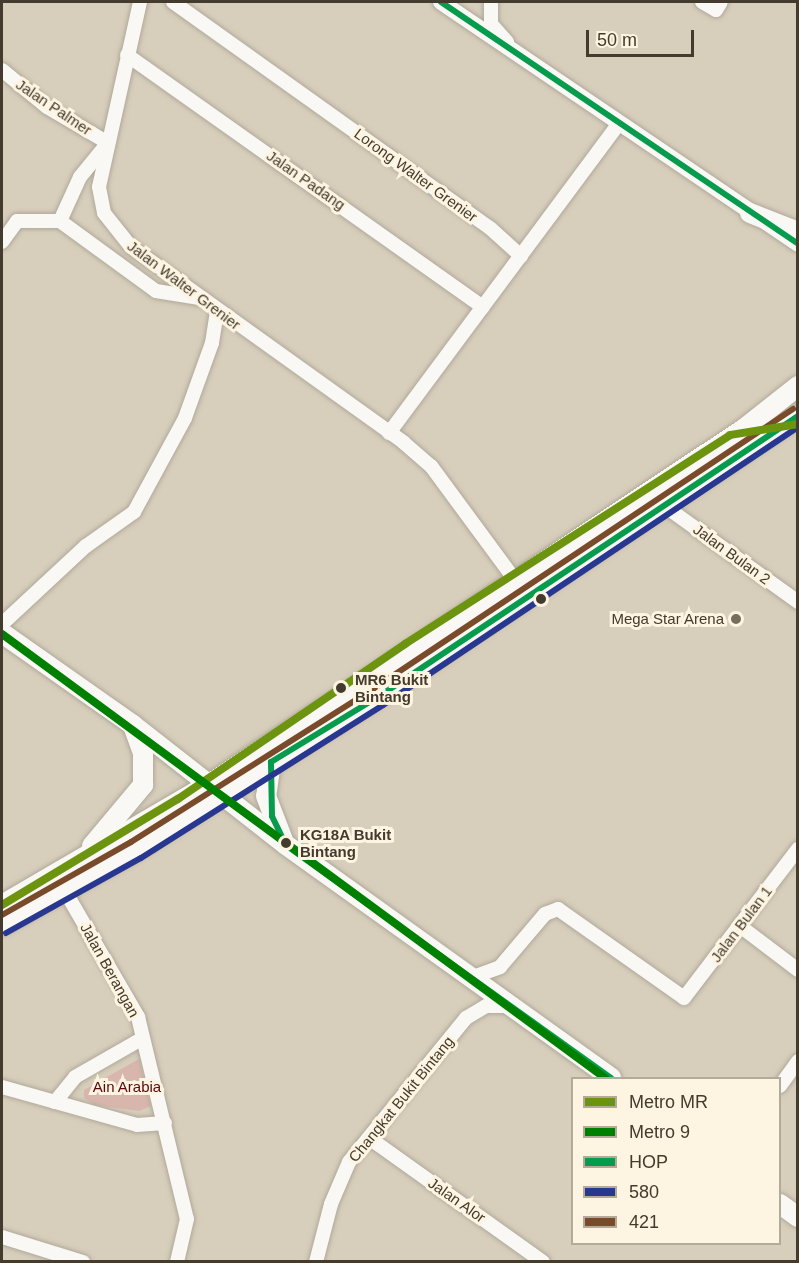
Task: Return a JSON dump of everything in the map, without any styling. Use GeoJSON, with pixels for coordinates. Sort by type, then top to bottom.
{"type":"FeatureCollection","features":[{"type":"Feature","properties":{"kind":"main road"},"geometry":{"type":"LineString","coordinates":[[750,213],[798,232]]}},
{"type":"Feature","properties":{"kind":"main road"},"geometry":{"type":"LineString","coordinates":[[2,925],[65,891],[218,789],[515,580],[745,428],[798,386]]}},
{"type":"Feature","properties":{"kind":"main road"},"geometry":{"type":"LineString","coordinates":[[2,905],[84,856],[271,762],[666,507],[798,416]]}},
{"type":"Feature","properties":{"kind":"main road"},"geometry":{"type":"LineString","coordinates":[[2,633],[133,724],[286,845],[610,1077]]}},
{"type":"Feature","properties":{"kind":"main road"},"geometry":{"type":"LineString","coordinates":[[84,856],[143,785],[142,753],[133,724]]}},
{"type":"Feature","properties":{"kind":"main road"},"geometry":{"type":"LineString","coordinates":[[271,762],[266,796],[286,845]]}},
{"type":"Feature","properties":{"kind":"main road"},"geometry":{"type":"LineString","coordinates":[[781,1205],[798,1217]]}},
{"type":"Feature","properties":{"kind":"street","name":"Jalan Walter Grenier"},"geometry":{"type":"LineString","coordinates":[[140,2],[99,187],[104,213],[131,247],[389,433],[430,466],[515,580]]}},
{"type":"Feature","properties":{"kind":"street","name":"Lorong Walter Grenier"},"geometry":{"type":"LineString","coordinates":[[173,2],[490,228],[521,256]]}},
{"type":"Feature","properties":{"kind":"street"},"geometry":{"type":"LineString","coordinates":[[441,2],[798,244]]}},
{"type":"Feature","properties":{"kind":"street"},"geometry":{"type":"LineString","coordinates":[[491,2],[491,24],[521,56]]}},
{"type":"Feature","properties":{"kind":"street"},"geometry":{"type":"LineString","coordinates":[[702,2],[716,10],[721,2]]}},
{"type":"Feature","properties":{"kind":"street","name":"Jalan Padang"},"geometry":{"type":"LineString","coordinates":[[127,54],[483,308]]}},
{"type":"Feature","properties":{"kind":"street","name":"Jalan Palmer"},"geometry":{"type":"LineString","coordinates":[[2,70],[47,107],[108,142]]}},
{"type":"Feature","properties":{"kind":"street"},"geometry":{"type":"LineString","coordinates":[[389,433],[619,123]]}},
{"type":"Feature","properties":{"kind":"street"},"geometry":{"type":"LineString","coordinates":[[60,221],[80,177],[108,142]]}},
{"type":"Feature","properties":{"kind":"street"},"geometry":{"type":"LineString","coordinates":[[2,242],[17,221],[60,221],[156,291],[199,298]]}},
{"type":"Feature","properties":{"kind":"street"},"geometry":{"type":"LineString","coordinates":[[2,624],[86,546],[134,512],[185,418],[212,344],[217,311]]}},
{"type":"Feature","properties":{"kind":"street","name":"Jalan Bulan 2"},"geometry":{"type":"LineString","coordinates":[[666,507],[798,602]]}},
{"type":"Feature","properties":{"kind":"street","name":"Jalan Bulan 1"},"geometry":{"type":"LineString","coordinates":[[473,977],[500,967],[545,914],[558,909],[684,998],[798,849]]}},
{"type":"Feature","properties":{"kind":"street","name":"Jalan Berangan"},"geometry":{"type":"LineString","coordinates":[[65,891],[138,1017],[187,1219],[177,1262]]}},
{"type":"Feature","properties":{"kind":"street"},"geometry":{"type":"LineString","coordinates":[[740,926],[798,970]]}},
{"type":"Feature","properties":{"kind":"street","name":"Changkat Bukit Bintang"},"geometry":{"type":"LineString","coordinates":[[316,1262],[344,1172],[372,1140],[466,1018],[486,1006],[510,1006]]}},
{"type":"Feature","properties":{"kind":"street"},"geometry":{"type":"LineString","coordinates":[[56,1102],[75,1077],[143,1038]]}},
{"type":"Feature","properties":{"kind":"street"},"geometry":{"type":"LineString","coordinates":[[781,1085],[798,1061]]}},
{"type":"Feature","properties":{"kind":"street"},"geometry":{"type":"LineString","coordinates":[[2,1087],[137,1125],[165,1123]]}},
{"type":"Feature","properties":{"kind":"street","name":"Jalan Alor"},"geometry":{"type":"LineString","coordinates":[[372,1140],[543,1262]]}},
{"type":"Feature","properties":{"kind":"street"},"geometry":{"type":"LineString","coordinates":[[2,1239],[83,1262]]}},
{"type":"Feature","properties":{"kind":"green space","name":"Ain Arabia"},"geometry":{"type":"Polygon","coordinates":[[[139,1059],[151,1106],[139,1111],[95,1105],[84,1098],[84,1090],[139,1059]]]}},
{"type":"Feature","properties":{"kind":"metro line","name":"MR"},"geometry":{"type":"LineString","coordinates":[[2,905],[178,799],[405,644],[730,435],[798,424]]}},
{"type":"Feature","properties":{"kind":"metro line","name":"9"},"geometry":{"type":"LineString","coordinates":[[2,634],[604,1077]]}},
{"type":"Feature","properties":{"kind":"transit line","name":"HOP"},"geometry":{"type":"LineString","coordinates":[[441,2],[798,244]]}},
{"type":"Feature","properties":{"kind":"transit line","name":"421"},"geometry":{"type":"LineString","coordinates":[[2,915],[131,842],[373,689],[793,409]]}},
{"type":"Feature","properties":{"kind":"transit line","name":"HOP"},"geometry":{"type":"LineString","coordinates":[[610,1077],[286,845],[272,816],[271,762],[378,697],[798,416]]}},
{"type":"Feature","properties":{"kind":"transit line","name":"580"},"geometry":{"type":"LineString","coordinates":[[6,933],[141,858],[383,705],[798,427]]}},
{"type":"Feature","properties":{"kind":"place","name":"Mega Star Arena"},"geometry":{"type":"Point","coordinates":[736,619]}},
{"type":"Feature","properties":{"kind":"place","name":"MR6 Bukit Bintang"},"geometry":{"type":"Point","coordinates":[341,688]}},
{"type":"Feature","properties":{"kind":"place","name":"KG18A Bukit Bintang"},"geometry":{"type":"Point","coordinates":[286,843]}}]}
